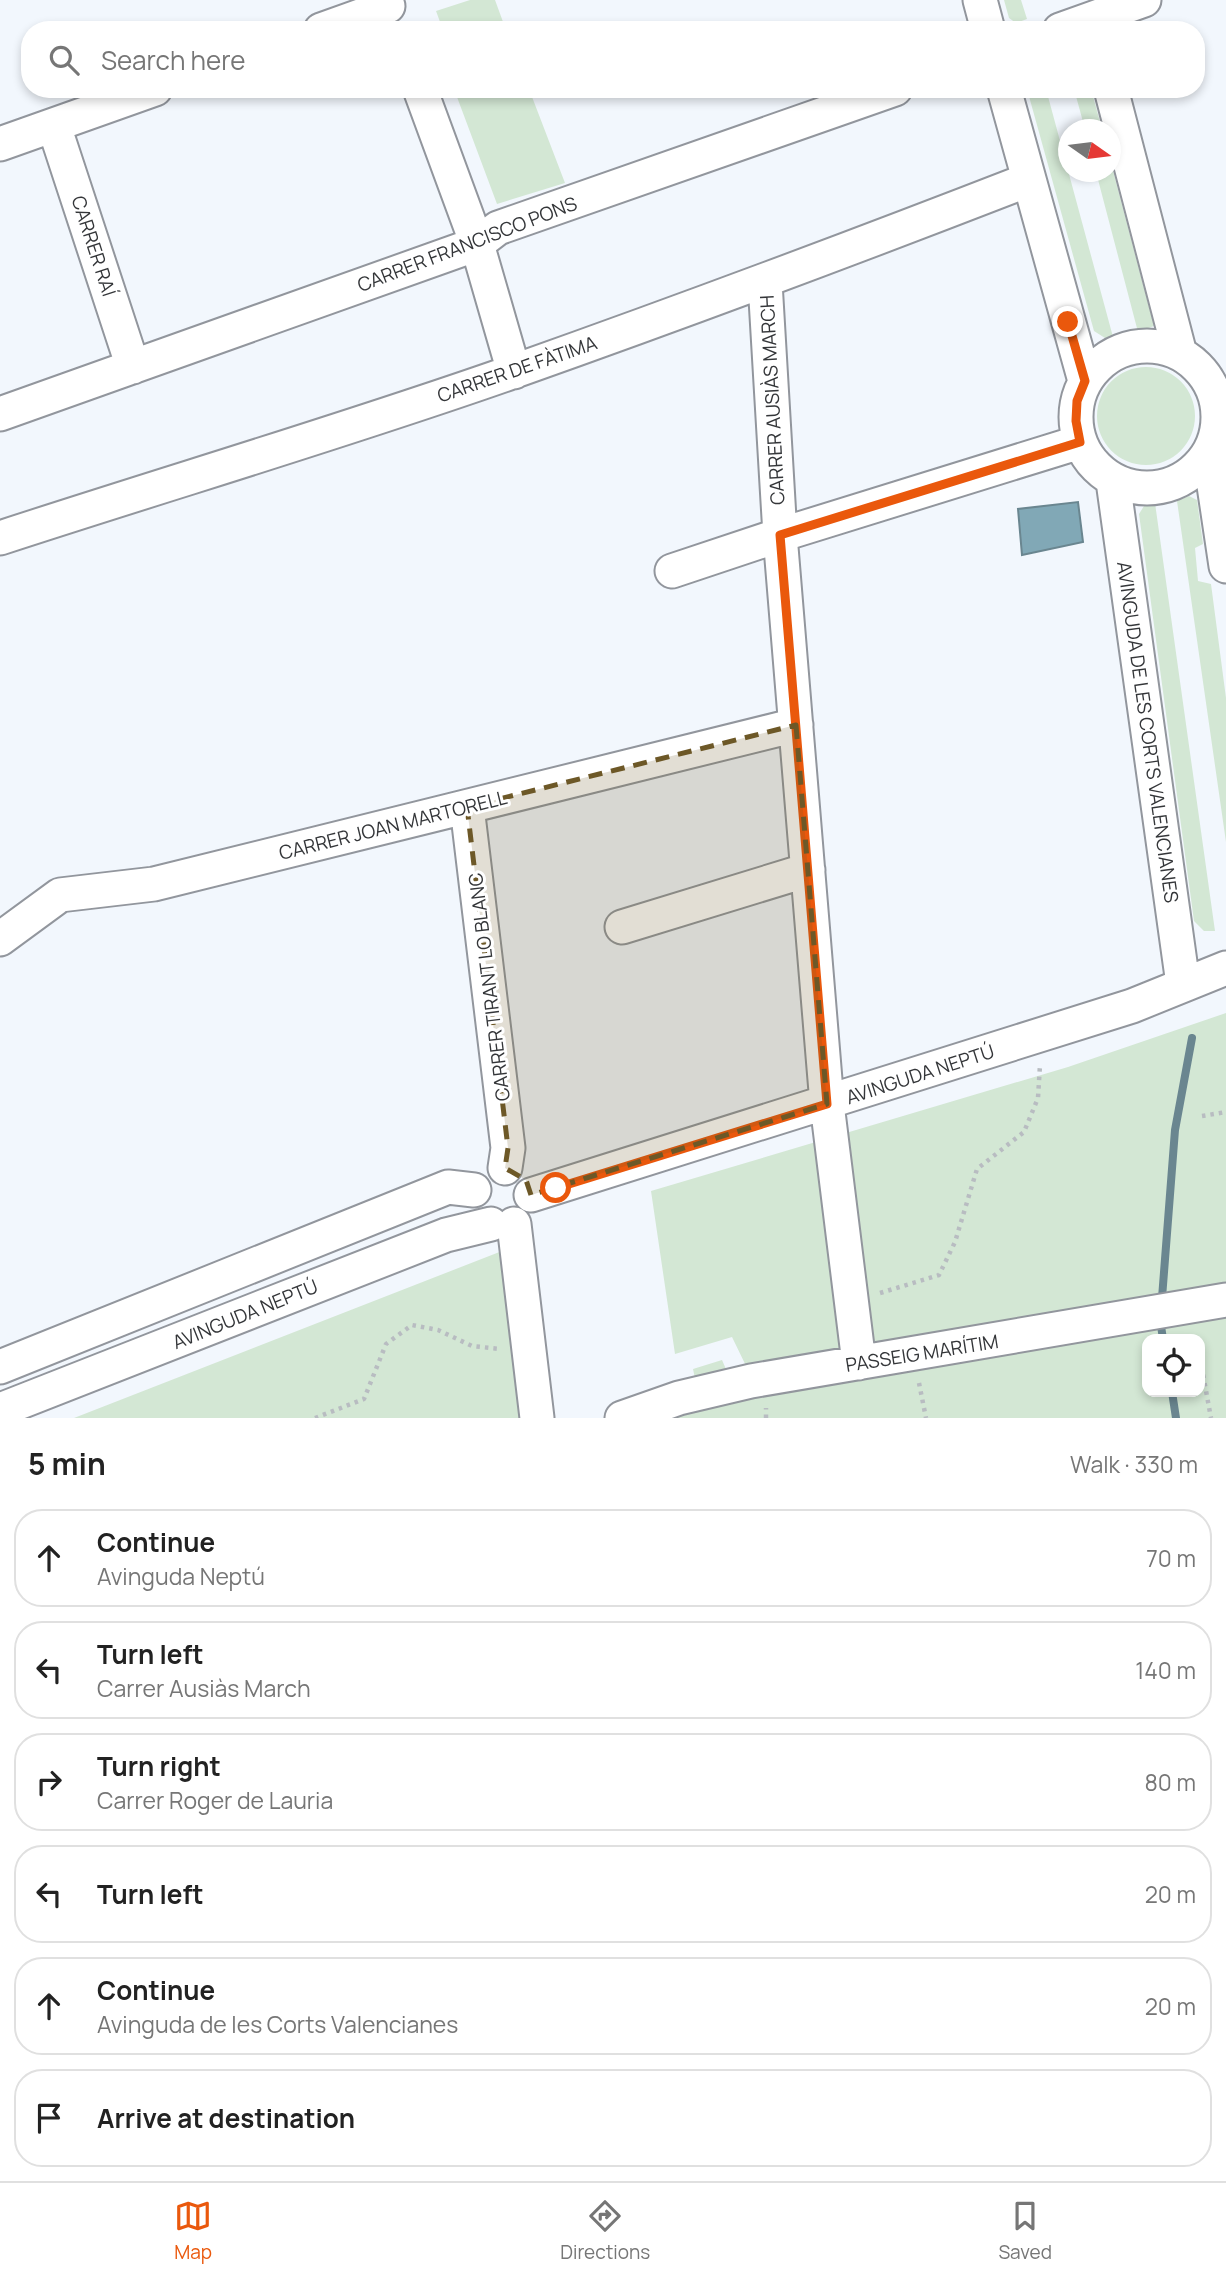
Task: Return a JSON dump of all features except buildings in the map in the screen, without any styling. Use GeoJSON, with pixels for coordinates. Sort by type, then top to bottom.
{"type":"FeatureCollection","features":[{"type":"Feature","properties":{"kind":"street"},"geometry":{"type":"LineString","coordinates":[[980,0],[986,21]]}},
{"type":"Feature","properties":{"kind":"street"},"geometry":{"type":"LineString","coordinates":[[1100,21],[1144,0]]}},
{"type":"Feature","properties":{"kind":"street"},"geometry":{"type":"LineString","coordinates":[[356,21],[390,12]]}},
{"type":"Feature","properties":{"kind":"street"},"geometry":{"type":"LineString","coordinates":[[0,144],[130,98]]}},
{"type":"Feature","properties":{"kind":"street"},"geometry":{"type":"LineString","coordinates":[[423,98],[477,244],[513,372]]}},
{"type":"Feature","properties":{"kind":"street","name":"CARRER FRANCISCO PONS"},"geometry":{"type":"LineString","coordinates":[[0,414],[477,244],[498,228],[869,98]]}},
{"type":"Feature","properties":{"kind":"street"},"geometry":{"type":"LineString","coordinates":[[1006,98],[1085,381]]}},
{"type":"Feature","properties":{"kind":"street"},"geometry":{"type":"LineString","coordinates":[[1113,98],[1180,354]]}},
{"type":"Feature","properties":{"kind":"street","name":"CARRER RAÍ"},"geometry":{"type":"LineString","coordinates":[[54,125],[133,367]]}},
{"type":"Feature","properties":{"kind":"street","name":"CARRER DE FÀTIMA"},"geometry":{"type":"LineString","coordinates":[[0,538],[231,466],[513,372],[765,282],[1028,180]]}},
{"type":"Feature","properties":{"kind":"street","name":"CARRER AUSIÀS MARCH"},"geometry":{"type":"LineString","coordinates":[[765,282],[780,535],[827,1104],[859,1363]]}},
{"type":"Feature","properties":{"kind":"street"},"geometry":{"type":"LineString","coordinates":[[1135,346],[1158,346],[1180,354],[1196,365],[1221,396],[1216,434],[1209,452],[1198,468],[1182,480],[1164,487],[1129,487],[1113,481],[1093,464],[1080,442],[1076,421],[1077,401],[1085,381],[1098,365],[1115,353],[1135,346]]}},
{"type":"Feature","properties":{"kind":"street"},"geometry":{"type":"LineString","coordinates":[[672,571],[1080,442]]}},
{"type":"Feature","properties":{"kind":"street"},"geometry":{"type":"LineString","coordinates":[[1209,452],[1226,566]]}},
{"type":"Feature","properties":{"kind":"street","name":"AVINGUDA DE LES CORTS VALENCIANES"},"geometry":{"type":"LineString","coordinates":[[1113,481],[1183,984]]}},
{"type":"Feature","properties":{"kind":"street","name":"CARRER JOAN MARTORELL"},"geometry":{"type":"LineString","coordinates":[[0,939],[60,895],[154,884],[796,725]]}},
{"type":"Feature","properties":{"kind":"street","name":"CARRER TIRANT LO BLANC"},"geometry":{"type":"LineString","coordinates":[[467,807],[508,1148],[505,1168]]}},
{"type":"Feature","properties":{"kind":"street"},"geometry":{"type":"LineString","coordinates":[[622,927],[808,870]]}},
{"type":"Feature","properties":{"kind":"street","name":"AVINGUDA NEPTÚ"},"geometry":{"type":"LineString","coordinates":[[531,1195],[1132,1006],[1226,968]]}},
{"type":"Feature","properties":{"kind":"street"},"geometry":{"type":"LineString","coordinates":[[505,1168],[513,1170],[526,1180],[531,1195],[527,1213],[503,1224],[478,1214],[474,1190],[477,1182],[489,1171],[505,1168]]}},
{"type":"Feature","properties":{"kind":"street"},"geometry":{"type":"LineString","coordinates":[[0,1367],[448,1186],[474,1190]]}},
{"type":"Feature","properties":{"kind":"street"},"geometry":{"type":"LineString","coordinates":[[503,1224],[528,1347],[537,1418]]}},
{"type":"Feature","properties":{"kind":"street","name":"AVINGUDA NEPTÚ"},"geometry":{"type":"LineString","coordinates":[[0,1410],[446,1235],[503,1224]]}},
{"type":"Feature","properties":{"kind":"street","name":"PASSEIG MARÍTIM"},"geometry":{"type":"LineString","coordinates":[[622,1418],[679,1398],[751,1381],[1226,1300]]}},
{"type":"Feature","properties":{"kind":"path"},"geometry":{"type":"LineString","coordinates":[[854,1326],[876,1294],[939,1275],[955,1242],[977,1170],[1024,1132],[1038,1098],[1041,1035]]}},
{"type":"Feature","properties":{"kind":"path"},"geometry":{"type":"LineString","coordinates":[[1202,1116],[1226,1112]]}},
{"type":"Feature","properties":{"kind":"path"},"geometry":{"type":"LineString","coordinates":[[315,1418],[364,1399],[386,1344],[412,1325],[438,1330],[472,1346],[494,1350],[528,1347]]}},
{"type":"Feature","properties":{"kind":"path"},"geometry":{"type":"LineString","coordinates":[[914,1354],[926,1418]]}},
{"type":"Feature","properties":{"kind":"path"},"geometry":{"type":"LineString","coordinates":[[1205,1385],[1211,1418]]}},
{"type":"Feature","properties":{"kind":"highlighted area"},"geometry":{"type":"Polygon","coordinates":[[[796,725],[827,1104],[531,1195],[526,1180],[505,1168],[508,1148],[467,807],[796,725]]]}},
{"type":"Feature","properties":{"kind":"green space"},"geometry":{"type":"Polygon","coordinates":[[[470,0],[495,0],[503,21],[440,21],[436,11],[470,0]]]}},
{"type":"Feature","properties":{"kind":"green space"},"geometry":{"type":"Polygon","coordinates":[[[1004,0],[1021,0],[1027,19],[1013,21],[1009,18],[1004,0]]]}},
{"type":"Feature","properties":{"kind":"green space"},"geometry":{"type":"Polygon","coordinates":[[[457,98],[532,98],[565,183],[497,204],[457,98]]]}},
{"type":"Feature","properties":{"kind":"green space"},"geometry":{"type":"Polygon","coordinates":[[[1029,98],[1048,98],[1058,133],[1058,182],[1071,182],[1113,337],[1105,338],[1094,331],[1029,98]]]}},
{"type":"Feature","properties":{"kind":"green space"},"geometry":{"type":"Polygon","coordinates":[[[1076,98],[1093,98],[1099,119],[1082,119],[1076,98]]]}},
{"type":"Feature","properties":{"kind":"green space"},"geometry":{"type":"Polygon","coordinates":[[[1099,182],[1116,182],[1154,326],[1138,332],[1099,182]]]}},
{"type":"Feature","properties":{"kind":"green space"},"geometry":{"type":"Polygon","coordinates":[[[1146,367],[1165,370],[1181,381],[1192,397],[1195,416],[1192,435],[1181,451],[1165,462],[1146,465],[1127,462],[1111,451],[1100,435],[1097,416],[1100,397],[1111,381],[1127,370],[1146,367]]]}},
{"type":"Feature","properties":{"kind":"green space"},"geometry":{"type":"Polygon","coordinates":[[[1189,496],[1197,500],[1203,544],[1195,548],[1198,581],[1211,584],[1226,698],[1226,842],[1177,501],[1189,496]]]}},
{"type":"Feature","properties":{"kind":"green space"},"geometry":{"type":"Polygon","coordinates":[[[1155,503],[1215,931],[1204,931],[1194,921],[1139,514],[1144,506],[1155,503]]]}},
{"type":"Feature","properties":{"kind":"green space"},"geometry":{"type":"Polygon","coordinates":[[[1226,1013],[1226,1289],[748,1370],[732,1337],[675,1354],[651,1191],[1068,1067],[1226,1013]]]}},
{"type":"Feature","properties":{"kind":"green space"},"geometry":{"type":"Polygon","coordinates":[[[502,1251],[522,1418],[74,1418],[502,1251]]]}},
{"type":"Feature","properties":{"kind":"green space"},"geometry":{"type":"Polygon","coordinates":[[[1226,1309],[1226,1418],[672,1418],[754,1388],[1226,1309]]]}},
{"type":"Feature","properties":{"kind":"green space"},"geometry":{"type":"Polygon","coordinates":[[[722,1360],[729,1376],[697,1388],[693,1369],[722,1360]]]}},
{"type":"Feature","properties":{"kind":"water"},"geometry":{"type":"Polygon","coordinates":[[[1078,502],[1083,542],[1022,555],[1018,509],[1078,502]]]}},
{"type":"Feature","properties":{"kind":"waterway"},"geometry":{"type":"LineString","coordinates":[[1162,1298],[1175,1130],[1192,1038]]}},
{"type":"Feature","properties":{"kind":"waterway"},"geometry":{"type":"LineString","coordinates":[[1161,1326],[1162,1334]]}},
{"type":"Feature","properties":{"kind":"waterway"},"geometry":{"type":"LineString","coordinates":[[1173,1397],[1176,1418]]}},
{"type":"Feature","properties":{"kind":"route"},"geometry":{"type":"LineString","coordinates":[[556,1188],[827,1104],[780,535],[1080,442],[1076,421],[1077,401],[1085,381],[1068,322]]}}]}
